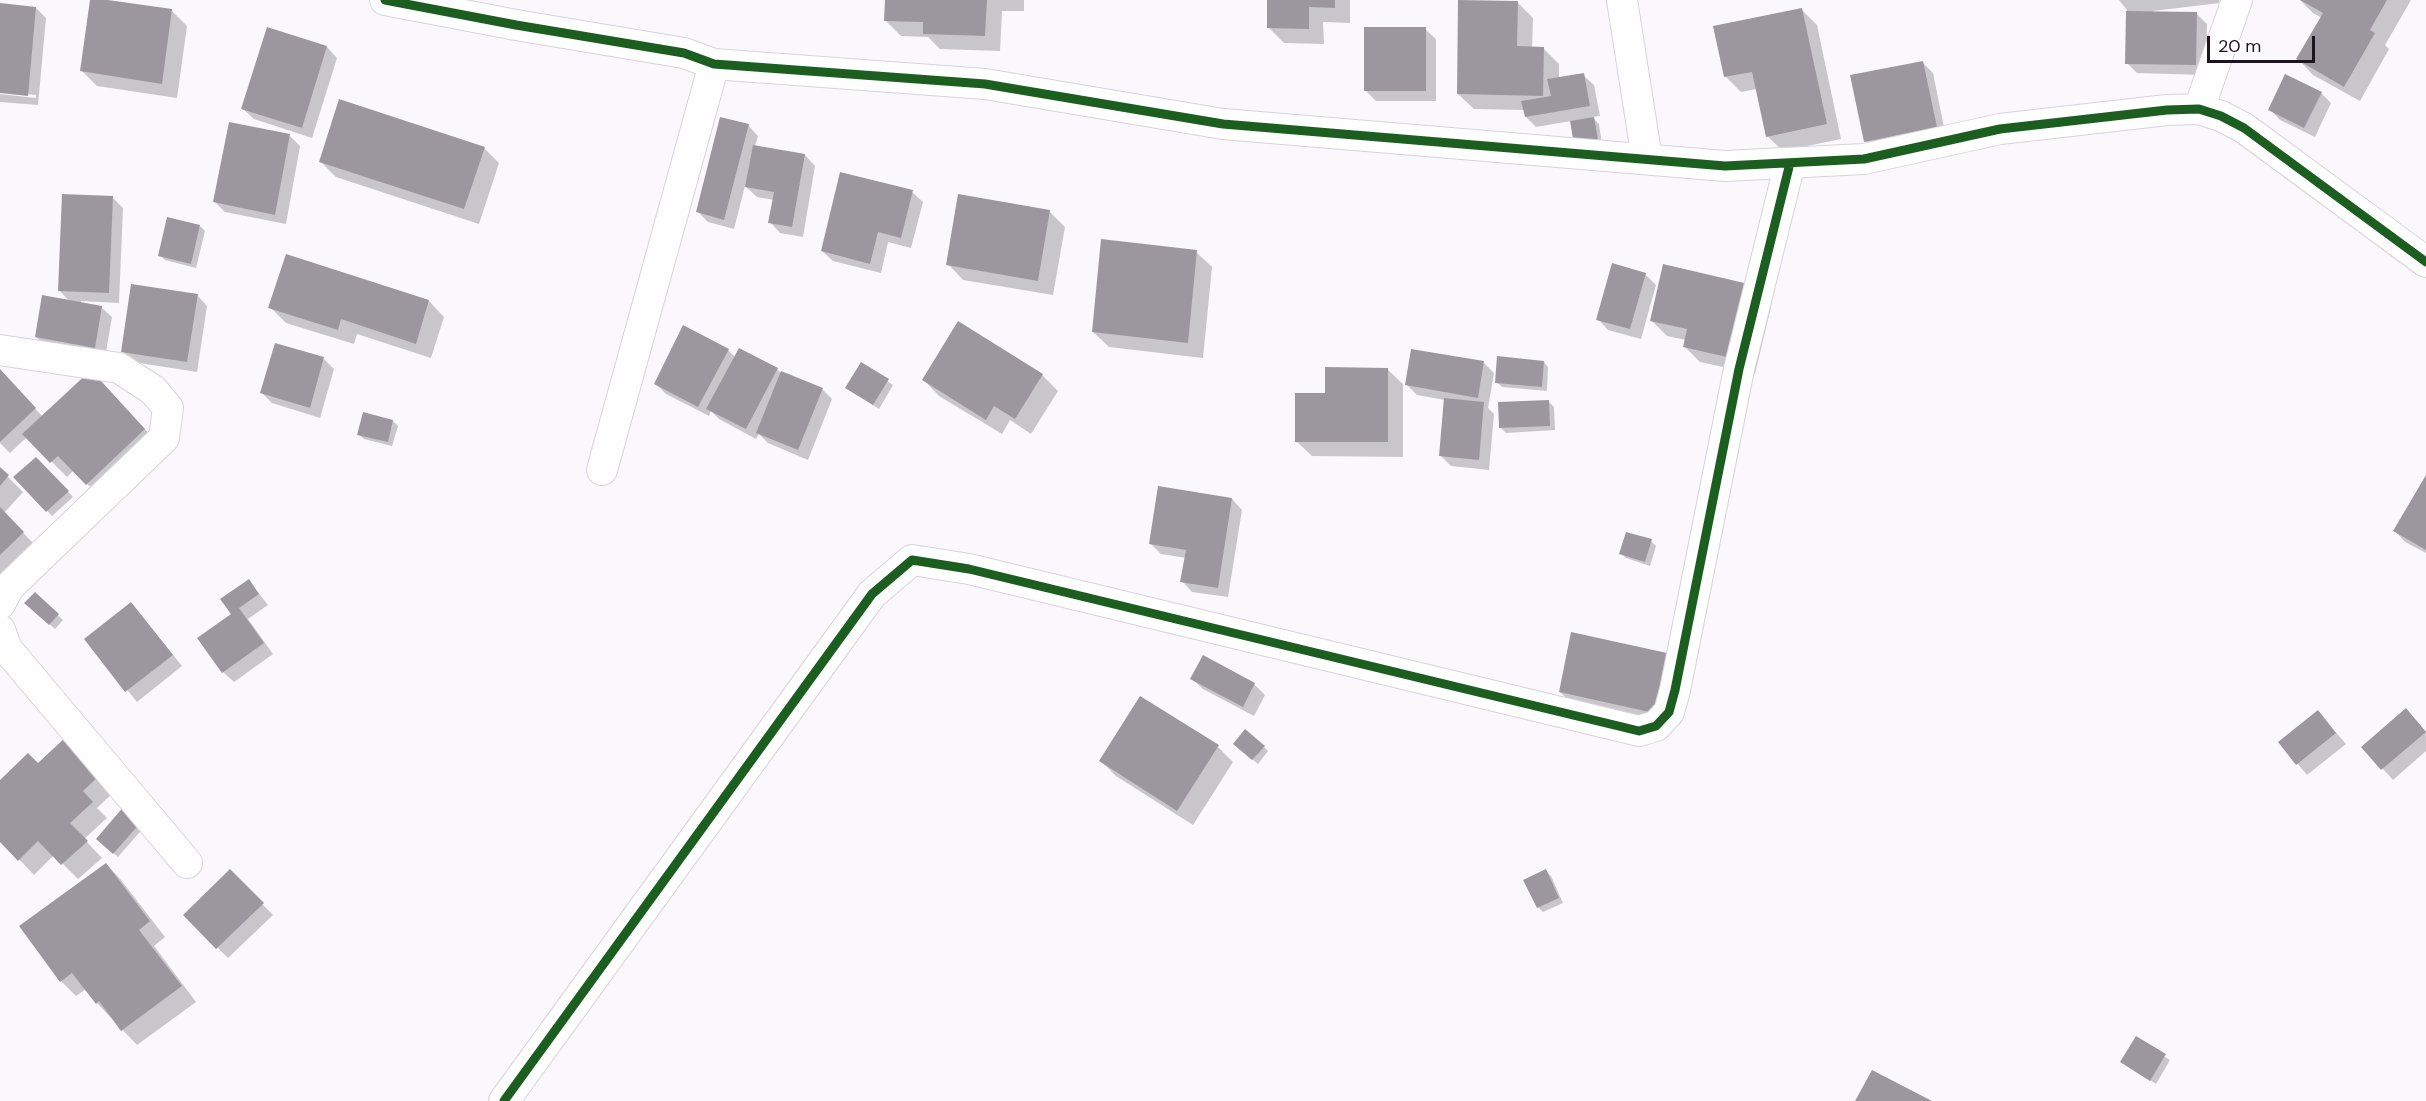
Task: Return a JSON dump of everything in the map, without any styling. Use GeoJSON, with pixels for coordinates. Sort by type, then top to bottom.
{"type":"FeatureCollection","features":[{"type":"Feature","properties":{"kind":"street"},"geometry":{"type":"LineString","coordinates":[[385,0],[684,53],[714,64],[985,84],[1223,124],[1725,166],[1864,159],[2000,129],[2167,110],[2199,109],[2221,116],[2244,129],[2426,262]]}},
{"type":"Feature","properties":{"kind":"street"},"geometry":{"type":"LineString","coordinates":[[1622,0],[1647,159]]}},
{"type":"Feature","properties":{"kind":"street"},"geometry":{"type":"LineString","coordinates":[[2199,109],[2237,0]]}},
{"type":"Feature","properties":{"kind":"street"},"geometry":{"type":"LineString","coordinates":[[602,470],[714,64]]}},
{"type":"Feature","properties":{"kind":"street"},"geometry":{"type":"LineString","coordinates":[[504,1101],[872,594],[912,560],[969,569],[1639,731],[1656,726],[1669,712],[1675,690],[1739,369],[1790,163]]}},
{"type":"Feature","properties":{"kind":"street"},"geometry":{"type":"LineString","coordinates":[[0,350],[119,368],[153,390],[168,408],[164,438],[9,587],[0,604]]}},
{"type":"Feature","properties":{"kind":"street"},"geometry":{"type":"LineString","coordinates":[[0,630],[7,649],[187,863]]}},
{"type":"Feature","properties":{"kind":"building"},"geometry":{"type":"Polygon","coordinates":[[[90,0],[108,0],[172,9],[162,84],[80,71],[90,0]]]}},
{"type":"Feature","properties":{"kind":"building"},"geometry":{"type":"Polygon","coordinates":[[[885,0],[987,0],[985,36],[923,34],[923,22],[884,21],[885,0]]]}},
{"type":"Feature","properties":{"kind":"building"},"geometry":{"type":"Polygon","coordinates":[[[1267,0],[1335,0],[1335,8],[1309,7],[1309,29],[1267,28],[1267,0]]]}},
{"type":"Feature","properties":{"kind":"building"},"geometry":{"type":"Polygon","coordinates":[[[1458,0],[1518,1],[1517,46],[1544,47],[1543,96],[1457,94],[1458,0]]]}},
{"type":"Feature","properties":{"kind":"building"},"geometry":{"type":"Polygon","coordinates":[[[2300,0],[2387,0],[2370,30],[2375,33],[2344,87],[2296,59],[2323,13],[2300,0]]]}},
{"type":"Feature","properties":{"kind":"building"},"geometry":{"type":"Polygon","coordinates":[[[0,3],[36,7],[28,96],[0,93],[0,3]]]}},
{"type":"Feature","properties":{"kind":"building"},"geometry":{"type":"Polygon","coordinates":[[[1802,8],[1827,124],[1766,137],[1752,72],[1724,77],[1713,26],[1802,8]]]}},
{"type":"Feature","properties":{"kind":"building"},"geometry":{"type":"Polygon","coordinates":[[[2126,11],[2197,12],[2196,65],[2125,64],[2126,11]]]}},
{"type":"Feature","properties":{"kind":"building"},"geometry":{"type":"Polygon","coordinates":[[[267,27],[327,46],[302,128],[241,109],[267,27]]]}},
{"type":"Feature","properties":{"kind":"building"},"geometry":{"type":"Polygon","coordinates":[[[1364,27],[1426,27],[1426,91],[1364,91],[1364,27]]]}},
{"type":"Feature","properties":{"kind":"building"},"geometry":{"type":"Polygon","coordinates":[[[1923,61],[1937,127],[1864,142],[1850,75],[1923,61]]]}},
{"type":"Feature","properties":{"kind":"building"},"geometry":{"type":"Polygon","coordinates":[[[1584,73],[1590,106],[1525,117],[1521,101],[1551,96],[1547,79],[1584,73]]]}},
{"type":"Feature","properties":{"kind":"building"},"geometry":{"type":"Polygon","coordinates":[[[2285,74],[2322,92],[2304,128],[2268,110],[2285,74]]]}},
{"type":"Feature","properties":{"kind":"building"},"geometry":{"type":"Polygon","coordinates":[[[339,99],[485,147],[464,209],[319,162],[339,99]]]}},
{"type":"Feature","properties":{"kind":"building"},"geometry":{"type":"Polygon","coordinates":[[[720,117],[749,124],[724,220],[696,212],[720,117]]]}},
{"type":"Feature","properties":{"kind":"building"},"geometry":{"type":"Polygon","coordinates":[[[1594,117],[1598,139],[1574,144],[1570,121],[1594,117]]]}},
{"type":"Feature","properties":{"kind":"building"},"geometry":{"type":"Polygon","coordinates":[[[229,122],[290,134],[275,215],[213,202],[229,122]]]}},
{"type":"Feature","properties":{"kind":"building"},"geometry":{"type":"Polygon","coordinates":[[[753,145],[805,154],[792,227],[768,223],[774,192],[745,187],[753,145]]]}},
{"type":"Feature","properties":{"kind":"building"},"geometry":{"type":"Polygon","coordinates":[[[840,172],[913,190],[901,238],[878,232],[870,264],[821,251],[840,172]]]}},
{"type":"Feature","properties":{"kind":"building"},"geometry":{"type":"Polygon","coordinates":[[[62,194],[113,196],[109,293],[58,291],[62,194]]]}},
{"type":"Feature","properties":{"kind":"building"},"geometry":{"type":"Polygon","coordinates":[[[958,194],[1050,210],[1038,281],[946,265],[958,194]]]}},
{"type":"Feature","properties":{"kind":"building"},"geometry":{"type":"Polygon","coordinates":[[[167,217],[200,225],[191,264],[158,256],[167,217]]]}},
{"type":"Feature","properties":{"kind":"building"},"geometry":{"type":"Polygon","coordinates":[[[1101,239],[1197,250],[1188,343],[1092,332],[1101,239]]]}},
{"type":"Feature","properties":{"kind":"building"},"geometry":{"type":"Polygon","coordinates":[[[286,254],[429,300],[416,344],[341,319],[338,330],[268,308],[286,254]]]}},
{"type":"Feature","properties":{"kind":"building"},"geometry":{"type":"Polygon","coordinates":[[[1612,263],[1646,273],[1630,329],[1596,320],[1612,263]]]}},
{"type":"Feature","properties":{"kind":"building"},"geometry":{"type":"Polygon","coordinates":[[[1663,264],[1757,286],[1740,360],[1683,347],[1687,329],[1650,321],[1663,264]]]}},
{"type":"Feature","properties":{"kind":"building"},"geometry":{"type":"Polygon","coordinates":[[[131,284],[198,294],[187,362],[121,352],[131,284]]]}},
{"type":"Feature","properties":{"kind":"building"},"geometry":{"type":"Polygon","coordinates":[[[42,295],[102,306],[95,348],[35,337],[42,295]]]}},
{"type":"Feature","properties":{"kind":"building"},"geometry":{"type":"Polygon","coordinates":[[[958,321],[1043,374],[1015,419],[994,406],[986,420],[922,380],[958,321]]]}},
{"type":"Feature","properties":{"kind":"building"},"geometry":{"type":"Polygon","coordinates":[[[683,325],[729,349],[698,407],[654,384],[683,325]]]}},
{"type":"Feature","properties":{"kind":"building"},"geometry":{"type":"Polygon","coordinates":[[[275,343],[324,357],[310,408],[260,393],[275,343]]]}},
{"type":"Feature","properties":{"kind":"building"},"geometry":{"type":"Polygon","coordinates":[[[739,348],[778,368],[746,429],[706,409],[739,348]]]}},
{"type":"Feature","properties":{"kind":"building"},"geometry":{"type":"Polygon","coordinates":[[[1411,349],[1484,361],[1478,398],[1405,385],[1411,349]]]}},
{"type":"Feature","properties":{"kind":"building"},"geometry":{"type":"Polygon","coordinates":[[[1497,356],[1544,361],[1542,387],[1495,383],[1497,356]]]}},
{"type":"Feature","properties":{"kind":"building"},"geometry":{"type":"Polygon","coordinates":[[[861,362],[889,379],[873,405],[845,388],[861,362]]]}},
{"type":"Feature","properties":{"kind":"building"},"geometry":{"type":"Polygon","coordinates":[[[1325,367],[1388,368],[1388,442],[1295,442],[1295,393],[1325,393],[1325,367]]]}},
{"type":"Feature","properties":{"kind":"building"},"geometry":{"type":"Polygon","coordinates":[[[0,369],[36,408],[0,442],[0,369]]]}},
{"type":"Feature","properties":{"kind":"building"},"geometry":{"type":"Polygon","coordinates":[[[91,370],[145,429],[86,485],[58,456],[50,463],[22,434],[91,370]]]}},
{"type":"Feature","properties":{"kind":"building"},"geometry":{"type":"Polygon","coordinates":[[[781,371],[823,388],[798,450],[756,433],[781,371]]]}},
{"type":"Feature","properties":{"kind":"building"},"geometry":{"type":"Polygon","coordinates":[[[1444,398],[1484,402],[1479,460],[1439,456],[1444,398]]]}},
{"type":"Feature","properties":{"kind":"building"},"geometry":{"type":"Polygon","coordinates":[[[1549,400],[1550,426],[1499,428],[1498,402],[1549,400]]]}},
{"type":"Feature","properties":{"kind":"building"},"geometry":{"type":"Polygon","coordinates":[[[363,412],[393,420],[388,442],[357,435],[363,412]]]}},
{"type":"Feature","properties":{"kind":"building"},"geometry":{"type":"Polygon","coordinates":[[[36,457],[69,491],[46,512],[13,477],[36,457]]]}},
{"type":"Feature","properties":{"kind":"building"},"geometry":{"type":"Polygon","coordinates":[[[0,467],[9,475],[0,486],[0,467]]]}},
{"type":"Feature","properties":{"kind":"building"},"geometry":{"type":"Polygon","coordinates":[[[2426,475],[2426,550],[2393,531],[2426,475]]]}},
{"type":"Feature","properties":{"kind":"building"},"geometry":{"type":"Polygon","coordinates":[[[1158,486],[1232,498],[1218,588],[1180,582],[1186,550],[1149,544],[1158,486]]]}},
{"type":"Feature","properties":{"kind":"building"},"geometry":{"type":"Polygon","coordinates":[[[0,507],[24,532],[0,555],[0,507]]]}},
{"type":"Feature","properties":{"kind":"building"},"geometry":{"type":"Polygon","coordinates":[[[1626,532],[1652,539],[1645,562],[1619,554],[1626,532]]]}},
{"type":"Feature","properties":{"kind":"building"},"geometry":{"type":"Polygon","coordinates":[[[249,579],[259,594],[239,608],[264,643],[222,673],[197,638],[231,614],[220,599],[249,579]]]}},
{"type":"Feature","properties":{"kind":"building"},"geometry":{"type":"Polygon","coordinates":[[[35,592],[59,614],[49,625],[24,603],[35,592]]]}},
{"type":"Feature","properties":{"kind":"building"},"geometry":{"type":"Polygon","coordinates":[[[131,602],[173,655],[125,692],[84,639],[131,602]]]}},
{"type":"Feature","properties":{"kind":"building"},"geometry":{"type":"Polygon","coordinates":[[[1571,632],[1667,653],[1654,713],[1559,692],[1571,632]]]}},
{"type":"Feature","properties":{"kind":"building"},"geometry":{"type":"Polygon","coordinates":[[[1203,655],[1255,683],[1243,707],[1190,679],[1203,655]]]}},
{"type":"Feature","properties":{"kind":"building"},"geometry":{"type":"Polygon","coordinates":[[[1140,696],[1219,745],[1177,811],[1099,761],[1140,696]]]}},
{"type":"Feature","properties":{"kind":"building"},"geometry":{"type":"Polygon","coordinates":[[[2406,708],[2426,732],[2381,770],[2361,747],[2406,708]]]}},
{"type":"Feature","properties":{"kind":"building"},"geometry":{"type":"Polygon","coordinates":[[[2318,710],[2336,733],[2296,765],[2278,742],[2318,710]]]}},
{"type":"Feature","properties":{"kind":"building"},"geometry":{"type":"Polygon","coordinates":[[[1245,729],[1265,746],[1252,760],[1233,744],[1245,729]]]}},
{"type":"Feature","properties":{"kind":"building"},"geometry":{"type":"Polygon","coordinates":[[[68,735],[103,772],[83,791],[93,802],[70,823],[88,841],[61,865],[38,841],[18,861],[0,842],[0,780],[28,753],[38,763],[68,735]]]}},
{"type":"Feature","properties":{"kind":"building"},"geometry":{"type":"Polygon","coordinates":[[[125,805],[142,821],[113,854],[96,839],[125,805]]]}},
{"type":"Feature","properties":{"kind":"building"},"geometry":{"type":"Polygon","coordinates":[[[106,863],[150,921],[139,930],[182,986],[121,1031],[99,1001],[96,1004],[72,973],[60,982],[19,926],[106,863]]]}},
{"type":"Feature","properties":{"kind":"building"},"geometry":{"type":"Polygon","coordinates":[[[230,869],[264,903],[216,949],[183,915],[230,869]]]}},
{"type":"Feature","properties":{"kind":"building"},"geometry":{"type":"Polygon","coordinates":[[[1546,869],[1559,898],[1537,908],[1523,880],[1546,869]]]}},
{"type":"Feature","properties":{"kind":"building"},"geometry":{"type":"Polygon","coordinates":[[[2136,1036],[2166,1054],[2150,1081],[2120,1062],[2136,1036]]]}},
{"type":"Feature","properties":{"kind":"building"},"geometry":{"type":"Polygon","coordinates":[[[1872,1070],[1932,1101],[1855,1101],[1872,1070]]]}},
{"type":"Feature","properties":{"kind":"cycle path"},"geometry":{"type":"LineString","coordinates":[[385,0],[684,53],[714,64],[985,84],[1223,124],[1725,166],[1864,159],[2000,129],[2167,110],[2199,109],[2221,116],[2244,128],[2426,262]]}},
{"type":"Feature","properties":{"kind":"cycle path"},"geometry":{"type":"LineString","coordinates":[[504,1101],[872,594],[912,560],[969,569],[1639,731],[1656,726],[1669,712],[1675,690],[1739,369],[1790,163]]}}]}
